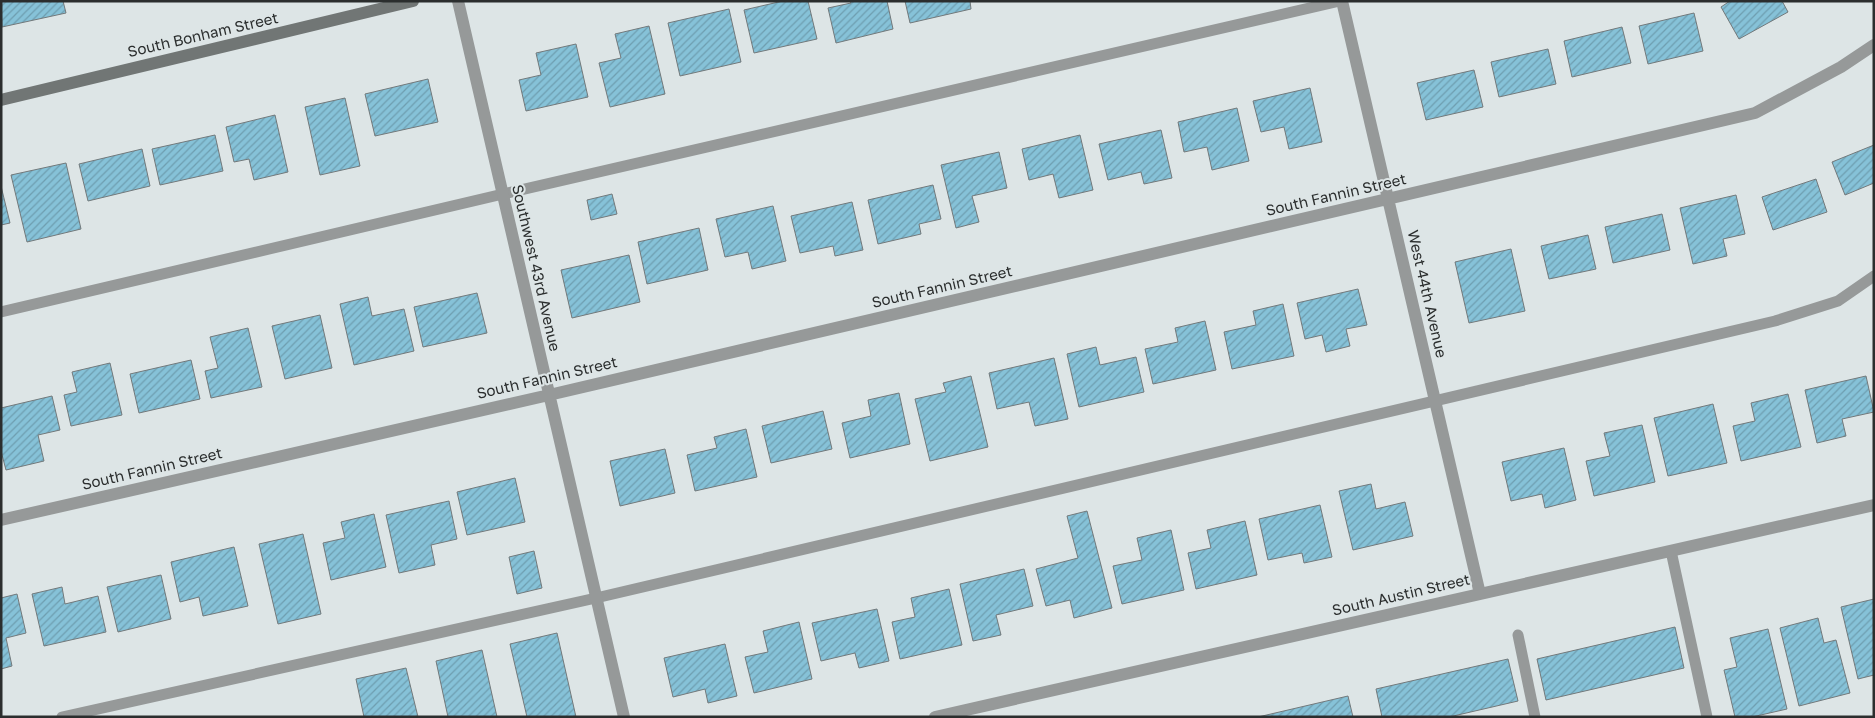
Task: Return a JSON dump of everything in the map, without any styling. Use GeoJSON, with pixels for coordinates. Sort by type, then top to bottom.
{"type":"FeatureCollection","features":[{"type":"Feature","properties":{"kind":"street","name":"South Bonham Street"},"geometry":{"type":"LineString","coordinates":[[1,100],[413,1]]}},
{"type":"Feature","properties":{"kind":"street","name":"Southwest 43rd Avenue"},"geometry":{"type":"LineString","coordinates":[[458,1],[624,717]]}},
{"type":"Feature","properties":{"kind":"street","name":"West 44th Avenue"},"geometry":{"type":"LineString","coordinates":[[1341,1],[1389,199],[1480,594]]}},
{"type":"Feature","properties":{"kind":"street","name":"South Fannin Street"},"geometry":{"type":"LineString","coordinates":[[1,520],[549,395],[1756,113],[1841,67],[1874,45]]}},
{"type":"Feature","properties":{"kind":"street","name":"South Austin Street"},"geometry":{"type":"LineString","coordinates":[[935,717],[1874,505]]}},
{"type":"Feature","properties":{"kind":"lane"},"geometry":{"type":"LineString","coordinates":[[1,312],[1341,1]]}},
{"type":"Feature","properties":{"kind":"lane"},"geometry":{"type":"LineString","coordinates":[[62,717],[596,598],[1775,321],[1838,301],[1874,276]]}},
{"type":"Feature","properties":{"kind":"lane"},"geometry":{"type":"LineString","coordinates":[[1671,551],[1707,717]]}},
{"type":"Feature","properties":{"kind":"lane"},"geometry":{"type":"LineString","coordinates":[[1518,635],[1535,717]]}},
{"type":"Feature","properties":{"kind":"building"},"geometry":{"type":"Polygon","coordinates":[[[1,1],[63,1],[66,13],[2,27],[1,1]]]}},
{"type":"Feature","properties":{"kind":"building"},"geometry":{"type":"Polygon","coordinates":[[[783,1],[808,1],[817,39],[754,53],[744,10],[783,1]]]}},
{"type":"Feature","properties":{"kind":"building"},"geometry":{"type":"Polygon","coordinates":[[[850,1],[887,1],[893,29],[836,43],[828,8],[851,3],[850,1]]]}},
{"type":"Feature","properties":{"kind":"building"},"geometry":{"type":"Polygon","coordinates":[[[905,1],[970,1],[971,9],[910,23],[905,1]]]}},
{"type":"Feature","properties":{"kind":"building"},"geometry":{"type":"Polygon","coordinates":[[[1730,1],[1782,1],[1788,12],[1739,39],[1721,7],[1730,1]]]}},
{"type":"Feature","properties":{"kind":"building"},"geometry":{"type":"Polygon","coordinates":[[[729,9],[741,62],[680,76],[668,23],[729,9]]]}},
{"type":"Feature","properties":{"kind":"building"},"geometry":{"type":"Polygon","coordinates":[[[1694,13],[1703,51],[1648,64],[1639,26],[1694,13]]]}},
{"type":"Feature","properties":{"kind":"building"},"geometry":{"type":"Polygon","coordinates":[[[649,26],[665,94],[610,107],[599,63],[621,58],[615,34],[649,26]]]}},
{"type":"Feature","properties":{"kind":"building"},"geometry":{"type":"Polygon","coordinates":[[[1622,27],[1631,63],[1572,77],[1564,41],[1622,27]]]}},
{"type":"Feature","properties":{"kind":"building"},"geometry":{"type":"Polygon","coordinates":[[[576,44],[588,97],[526,111],[519,80],[541,75],[536,53],[576,44]]]}},
{"type":"Feature","properties":{"kind":"building"},"geometry":{"type":"Polygon","coordinates":[[[1548,49],[1556,84],[1499,97],[1491,62],[1548,49]]]}},
{"type":"Feature","properties":{"kind":"building"},"geometry":{"type":"Polygon","coordinates":[[[1474,70],[1483,107],[1426,120],[1417,83],[1474,70]]]}},
{"type":"Feature","properties":{"kind":"building"},"geometry":{"type":"Polygon","coordinates":[[[428,79],[438,122],[375,136],[365,94],[428,79]]]}},
{"type":"Feature","properties":{"kind":"building"},"geometry":{"type":"Polygon","coordinates":[[[1310,88],[1322,142],[1289,149],[1284,127],[1261,132],[1253,101],[1310,88]]]}},
{"type":"Feature","properties":{"kind":"building"},"geometry":{"type":"Polygon","coordinates":[[[345,98],[360,166],[320,175],[305,107],[345,98]]]}},
{"type":"Feature","properties":{"kind":"building"},"geometry":{"type":"Polygon","coordinates":[[[1237,108],[1249,161],[1212,170],[1207,147],[1184,152],[1178,122],[1237,108]]]}},
{"type":"Feature","properties":{"kind":"building"},"geometry":{"type":"Polygon","coordinates":[[[275,115],[288,172],[254,180],[249,159],[234,162],[226,127],[275,115]]]}},
{"type":"Feature","properties":{"kind":"building"},"geometry":{"type":"Polygon","coordinates":[[[1161,130],[1172,178],[1144,184],[1141,172],[1108,180],[1099,144],[1161,130]]]}},
{"type":"Feature","properties":{"kind":"building"},"geometry":{"type":"Polygon","coordinates":[[[215,135],[223,171],[160,185],[152,149],[215,135]]]}},
{"type":"Feature","properties":{"kind":"building"},"geometry":{"type":"Polygon","coordinates":[[[1080,135],[1093,190],[1059,198],[1053,174],[1029,180],[1022,149],[1080,135]]]}},
{"type":"Feature","properties":{"kind":"building"},"geometry":{"type":"Polygon","coordinates":[[[1874,145],[1874,183],[1845,195],[1832,162],[1874,145]]]}},
{"type":"Feature","properties":{"kind":"building"},"geometry":{"type":"Polygon","coordinates":[[[142,149],[150,186],[88,201],[79,164],[142,149]]]}},
{"type":"Feature","properties":{"kind":"building"},"geometry":{"type":"Polygon","coordinates":[[[999,152],[1007,188],[972,196],[979,222],[956,228],[941,165],[999,152]]]}},
{"type":"Feature","properties":{"kind":"building"},"geometry":{"type":"Polygon","coordinates":[[[66,163],[81,229],[27,242],[11,175],[66,163]]]}},
{"type":"Feature","properties":{"kind":"building"},"geometry":{"type":"Polygon","coordinates":[[[1816,179],[1827,212],[1773,230],[1762,197],[1816,179]]]}},
{"type":"Feature","properties":{"kind":"building"},"geometry":{"type":"Polygon","coordinates":[[[933,185],[941,219],[919,224],[921,234],[878,244],[868,200],[933,185]]]}},
{"type":"Feature","properties":{"kind":"building"},"geometry":{"type":"Polygon","coordinates":[[[1,186],[10,223],[1,225],[1,186]]]}},
{"type":"Feature","properties":{"kind":"building"},"geometry":{"type":"Polygon","coordinates":[[[612,194],[617,214],[591,220],[587,200],[612,194]]]}},
{"type":"Feature","properties":{"kind":"building"},"geometry":{"type":"Polygon","coordinates":[[[1736,195],[1745,234],[1723,239],[1727,256],[1693,264],[1680,208],[1736,195]]]}},
{"type":"Feature","properties":{"kind":"building"},"geometry":{"type":"Polygon","coordinates":[[[852,202],[863,250],[835,256],[833,246],[800,253],[791,216],[852,202]]]}},
{"type":"Feature","properties":{"kind":"building"},"geometry":{"type":"Polygon","coordinates":[[[773,206],[786,261],[752,269],[748,252],[725,257],[716,219],[773,206]]]}},
{"type":"Feature","properties":{"kind":"building"},"geometry":{"type":"Polygon","coordinates":[[[1662,214],[1670,250],[1613,263],[1605,227],[1662,214]]]}},
{"type":"Feature","properties":{"kind":"building"},"geometry":{"type":"Polygon","coordinates":[[[699,228],[708,270],[647,284],[638,242],[699,228]]]}},
{"type":"Feature","properties":{"kind":"building"},"geometry":{"type":"Polygon","coordinates":[[[1588,235],[1596,269],[1549,279],[1541,246],[1588,235]]]}},
{"type":"Feature","properties":{"kind":"building"},"geometry":{"type":"Polygon","coordinates":[[[1511,249],[1525,311],[1469,323],[1455,262],[1511,249]]]}},
{"type":"Feature","properties":{"kind":"building"},"geometry":{"type":"Polygon","coordinates":[[[629,255],[640,302],[572,318],[561,270],[629,255]]]}},
{"type":"Feature","properties":{"kind":"building"},"geometry":{"type":"Polygon","coordinates":[[[1358,289],[1367,325],[1346,329],[1350,346],[1326,352],[1322,335],[1305,339],[1297,303],[1358,289]]]}},
{"type":"Feature","properties":{"kind":"building"},"geometry":{"type":"Polygon","coordinates":[[[477,293],[487,333],[423,347],[414,307],[477,293]]]}},
{"type":"Feature","properties":{"kind":"building"},"geometry":{"type":"Polygon","coordinates":[[[368,297],[372,316],[404,309],[414,351],[354,365],[340,304],[368,297]]]}},
{"type":"Feature","properties":{"kind":"building"},"geometry":{"type":"Polygon","coordinates":[[[1283,304],[1294,356],[1232,369],[1224,332],[1256,325],[1253,311],[1283,304]]]}},
{"type":"Feature","properties":{"kind":"building"},"geometry":{"type":"Polygon","coordinates":[[[320,315],[332,368],[285,379],[272,326],[320,315]]]}},
{"type":"Feature","properties":{"kind":"building"},"geometry":{"type":"Polygon","coordinates":[[[1205,321],[1216,370],[1153,384],[1145,349],[1178,342],[1175,328],[1205,321]]]}},
{"type":"Feature","properties":{"kind":"building"},"geometry":{"type":"Polygon","coordinates":[[[248,328],[262,387],[211,398],[205,371],[218,368],[210,337],[248,328]]]}},
{"type":"Feature","properties":{"kind":"building"},"geometry":{"type":"Polygon","coordinates":[[[1096,347],[1100,365],[1136,357],[1144,392],[1079,407],[1067,354],[1096,347]]]}},
{"type":"Feature","properties":{"kind":"building"},"geometry":{"type":"Polygon","coordinates":[[[1054,358],[1068,419],[1035,426],[1029,402],[997,409],[989,373],[1054,358]]]}},
{"type":"Feature","properties":{"kind":"building"},"geometry":{"type":"Polygon","coordinates":[[[191,360],[200,399],[139,413],[130,374],[191,360]]]}},
{"type":"Feature","properties":{"kind":"building"},"geometry":{"type":"Polygon","coordinates":[[[110,363],[122,415],[71,426],[64,395],[77,392],[72,372],[110,363]]]}},
{"type":"Feature","properties":{"kind":"building"},"geometry":{"type":"Polygon","coordinates":[[[971,376],[988,447],[930,461],[915,399],[946,392],[943,383],[971,376]]]}},
{"type":"Feature","properties":{"kind":"building"},"geometry":{"type":"Polygon","coordinates":[[[1866,376],[1874,412],[1842,419],[1846,436],[1817,443],[1805,390],[1866,376]]]}},
{"type":"Feature","properties":{"kind":"building"},"geometry":{"type":"Polygon","coordinates":[[[899,393],[910,444],[850,458],[842,423],[871,416],[868,400],[899,393]]]}},
{"type":"Feature","properties":{"kind":"building"},"geometry":{"type":"Polygon","coordinates":[[[1788,394],[1801,447],[1741,461],[1733,426],[1755,421],[1751,403],[1788,394]]]}},
{"type":"Feature","properties":{"kind":"building"},"geometry":{"type":"Polygon","coordinates":[[[52,396],[60,430],[38,435],[44,461],[6,470],[1,451],[1,408],[52,396]]]}},
{"type":"Feature","properties":{"kind":"building"},"geometry":{"type":"Polygon","coordinates":[[[1713,404],[1727,463],[1668,476],[1654,418],[1713,404]]]}},
{"type":"Feature","properties":{"kind":"building"},"geometry":{"type":"Polygon","coordinates":[[[823,411],[832,449],[771,463],[762,426],[823,411]]]}},
{"type":"Feature","properties":{"kind":"building"},"geometry":{"type":"Polygon","coordinates":[[[1642,425],[1655,482],[1594,496],[1586,461],[1610,456],[1604,433],[1642,425]]]}},
{"type":"Feature","properties":{"kind":"building"},"geometry":{"type":"Polygon","coordinates":[[[746,429],[757,477],[695,491],[687,455],[717,448],[714,437],[746,429]]]}},
{"type":"Feature","properties":{"kind":"building"},"geometry":{"type":"Polygon","coordinates":[[[1564,448],[1576,500],[1545,508],[1542,494],[1511,501],[1502,462],[1564,448]]]}},
{"type":"Feature","properties":{"kind":"building"},"geometry":{"type":"Polygon","coordinates":[[[665,449],[675,493],[620,506],[610,461],[665,449]]]}},
{"type":"Feature","properties":{"kind":"building"},"geometry":{"type":"Polygon","coordinates":[[[515,478],[525,522],[467,535],[457,492],[515,478]]]}},
{"type":"Feature","properties":{"kind":"building"},"geometry":{"type":"Polygon","coordinates":[[[1371,484],[1376,509],[1405,502],[1413,536],[1353,550],[1339,491],[1371,484]]]}},
{"type":"Feature","properties":{"kind":"building"},"geometry":{"type":"Polygon","coordinates":[[[449,501],[457,539],[431,545],[435,565],[399,573],[386,515],[449,501]]]}},
{"type":"Feature","properties":{"kind":"building"},"geometry":{"type":"Polygon","coordinates":[[[1320,505],[1332,557],[1304,563],[1302,553],[1268,560],[1259,519],[1320,505]]]}},
{"type":"Feature","properties":{"kind":"building"},"geometry":{"type":"Polygon","coordinates":[[[1087,511],[1112,608],[1074,618],[1070,600],[1046,606],[1036,569],[1078,558],[1067,516],[1087,511]]]}},
{"type":"Feature","properties":{"kind":"building"},"geometry":{"type":"Polygon","coordinates":[[[374,514],[386,567],[331,580],[323,543],[345,538],[341,522],[374,514]]]}},
{"type":"Feature","properties":{"kind":"building"},"geometry":{"type":"Polygon","coordinates":[[[1245,521],[1257,575],[1196,589],[1188,553],[1211,548],[1207,530],[1245,521]]]}},
{"type":"Feature","properties":{"kind":"building"},"geometry":{"type":"Polygon","coordinates":[[[1171,530],[1184,590],[1122,604],[1113,566],[1142,560],[1137,538],[1171,530]]]}},
{"type":"Feature","properties":{"kind":"building"},"geometry":{"type":"Polygon","coordinates":[[[303,534],[321,614],[278,624],[259,544],[303,534]]]}},
{"type":"Feature","properties":{"kind":"building"},"geometry":{"type":"Polygon","coordinates":[[[234,547],[248,606],[203,616],[199,597],[180,602],[171,562],[234,547]]]}},
{"type":"Feature","properties":{"kind":"building"},"geometry":{"type":"Polygon","coordinates":[[[534,551],[542,588],[517,594],[509,557],[534,551]]]}},
{"type":"Feature","properties":{"kind":"building"},"geometry":{"type":"Polygon","coordinates":[[[1024,569],[1033,606],[996,615],[1001,635],[973,641],[960,584],[1024,569]]]}},
{"type":"Feature","properties":{"kind":"building"},"geometry":{"type":"Polygon","coordinates":[[[161,575],[171,619],[118,632],[107,587],[161,575]]]}},
{"type":"Feature","properties":{"kind":"building"},"geometry":{"type":"Polygon","coordinates":[[[62,587],[65,604],[98,596],[106,632],[44,646],[32,594],[62,587]]]}},
{"type":"Feature","properties":{"kind":"building"},"geometry":{"type":"Polygon","coordinates":[[[949,589],[962,645],[900,659],[892,622],[915,617],[911,598],[949,589]]]}},
{"type":"Feature","properties":{"kind":"building"},"geometry":{"type":"Polygon","coordinates":[[[17,594],[26,633],[6,638],[12,666],[1,669],[1,598],[17,594]]]}},
{"type":"Feature","properties":{"kind":"building"},"geometry":{"type":"Polygon","coordinates":[[[1874,599],[1874,675],[1858,679],[1841,607],[1874,599]]]}},
{"type":"Feature","properties":{"kind":"building"},"geometry":{"type":"Polygon","coordinates":[[[877,609],[889,661],[859,668],[855,653],[821,661],[812,623],[877,609]]]}},
{"type":"Feature","properties":{"kind":"building"},"geometry":{"type":"Polygon","coordinates":[[[1818,618],[1824,643],[1836,640],[1850,693],[1799,706],[1780,628],[1818,618]]]}},
{"type":"Feature","properties":{"kind":"building"},"geometry":{"type":"Polygon","coordinates":[[[799,622],[812,679],[754,693],[745,657],[768,652],[763,631],[799,622]]]}},
{"type":"Feature","properties":{"kind":"building"},"geometry":{"type":"Polygon","coordinates":[[[1675,627],[1684,668],[1546,700],[1537,659],[1675,627]]]}},
{"type":"Feature","properties":{"kind":"building"},"geometry":{"type":"Polygon","coordinates":[[[1768,629],[1787,709],[1752,717],[1735,717],[1724,670],[1737,667],[1730,638],[1768,629]]]}},
{"type":"Feature","properties":{"kind":"building"},"geometry":{"type":"Polygon","coordinates":[[[557,633],[576,717],[527,717],[510,644],[557,633]]]}},
{"type":"Feature","properties":{"kind":"building"},"geometry":{"type":"Polygon","coordinates":[[[725,644],[737,696],[708,703],[705,689],[673,697],[664,658],[725,644]]]}},
{"type":"Feature","properties":{"kind":"building"},"geometry":{"type":"Polygon","coordinates":[[[482,650],[497,717],[448,717],[436,661],[482,650]]]}},
{"type":"Feature","properties":{"kind":"building"},"geometry":{"type":"Polygon","coordinates":[[[1508,659],[1518,701],[1449,717],[1382,717],[1376,689],[1508,659]]]}},
{"type":"Feature","properties":{"kind":"building"},"geometry":{"type":"Polygon","coordinates":[[[406,668],[418,717],[364,717],[356,679],[406,668]]]}},
{"type":"Feature","properties":{"kind":"building"},"geometry":{"type":"Polygon","coordinates":[[[1348,696],[1353,717],[1258,717],[1348,696]]]}}]}
